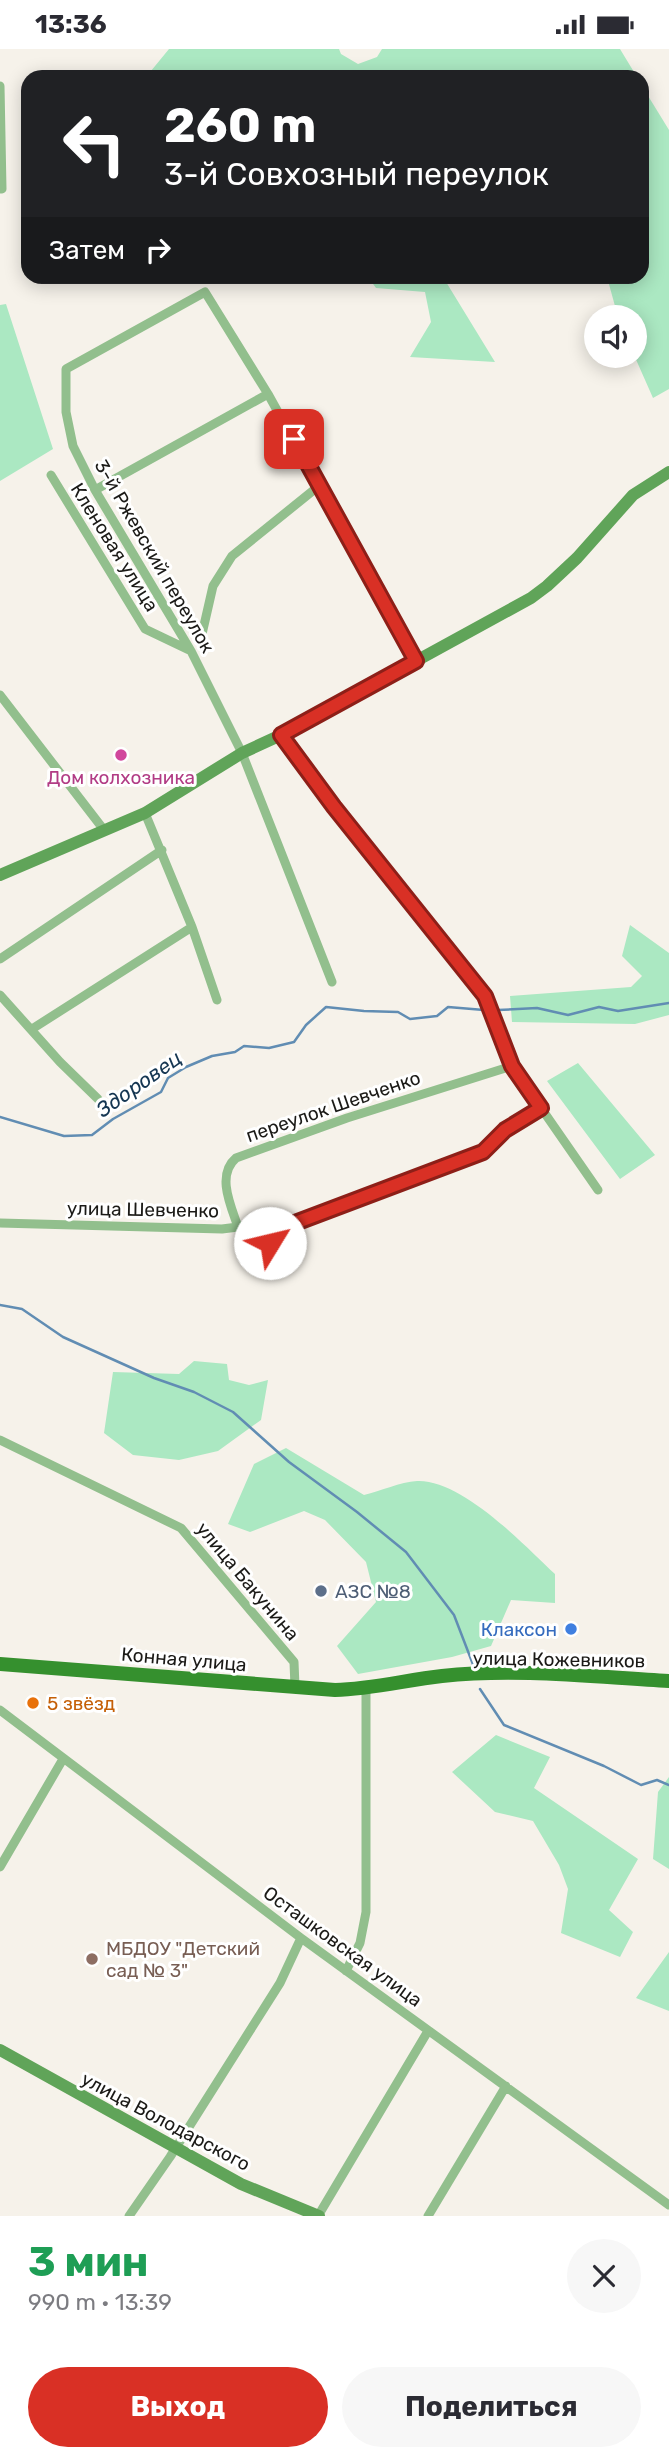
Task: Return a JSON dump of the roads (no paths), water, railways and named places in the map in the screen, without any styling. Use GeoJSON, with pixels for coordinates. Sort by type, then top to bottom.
{"type":"FeatureCollection","features":[{"type":"Feature","properties":{"kind":"main road"},"geometry":{"type":"LineString","coordinates":[[0,875],[145,813],[242,753],[281,735],[531,598],[577,558],[632,495],[669,472]]}},
{"type":"Feature","properties":{"kind":"main road","name":"Конная улица"},"geometry":{"type":"LineString","coordinates":[[0,1664],[335,1691],[366,1689]]}},
{"type":"Feature","properties":{"kind":"main road","name":"улица Кожевников"},"geometry":{"type":"LineString","coordinates":[[366,1689],[442,1676],[513,1673],[669,1681]]}},
{"type":"Feature","properties":{"kind":"main road","name":"улица Володарского"},"geometry":{"type":"LineString","coordinates":[[0,2050],[241,2184],[319,2216]]}},
{"type":"Feature","properties":{"kind":"street"},"geometry":{"type":"LineString","coordinates":[[0,86],[1,189]]}},
{"type":"Feature","properties":{"kind":"street","name":"3-й Ржевский переулок"},"geometry":{"type":"LineString","coordinates":[[268,394],[205,292],[66,369],[66,412],[73,446],[95,490],[191,651],[242,753],[332,982]]}},
{"type":"Feature","properties":{"kind":"street"},"geometry":{"type":"LineString","coordinates":[[95,490],[268,394],[416,661]]}},
{"type":"Feature","properties":{"kind":"street","name":"Кленовая улица"},"geometry":{"type":"LineString","coordinates":[[51,475],[145,629],[191,651]]}},
{"type":"Feature","properties":{"kind":"street"},"geometry":{"type":"LineString","coordinates":[[202,634],[213,586],[232,557],[320,485]]}},
{"type":"Feature","properties":{"kind":"street"},"geometry":{"type":"LineString","coordinates":[[0,695],[104,830]]}},
{"type":"Feature","properties":{"kind":"street"},"geometry":{"type":"LineString","coordinates":[[281,735],[334,807],[485,996],[512,1066],[598,1190]]}},
{"type":"Feature","properties":{"kind":"street"},"geometry":{"type":"LineString","coordinates":[[145,813],[192,927],[216,1000]]}},
{"type":"Feature","properties":{"kind":"street"},"geometry":{"type":"LineString","coordinates":[[0,959],[162,850]]}},
{"type":"Feature","properties":{"kind":"street"},"geometry":{"type":"LineString","coordinates":[[32,1030],[192,927]]}},
{"type":"Feature","properties":{"kind":"street"},"geometry":{"type":"LineString","coordinates":[[0,995],[60,1062],[98,1099]]}},
{"type":"Feature","properties":{"kind":"street","name":"переулок Шевченко"},"geometry":{"type":"LineString","coordinates":[[238,1227],[225,1186],[229,1164],[236,1158],[346,1118],[512,1066]]}},
{"type":"Feature","properties":{"kind":"street","name":"улица Шевченко"},"geometry":{"type":"LineString","coordinates":[[0,1223],[222,1229],[238,1227],[270,1243],[295,1223],[483,1152],[505,1130],[541,1108]]}},
{"type":"Feature","properties":{"kind":"street","name":"улица Бакунина"},"geometry":{"type":"LineString","coordinates":[[0,1440],[181,1528],[294,1662],[295,1687]]}},
{"type":"Feature","properties":{"kind":"street"},"geometry":{"type":"LineString","coordinates":[[346,1971],[360,1943],[366,1912],[366,1689]]}},
{"type":"Feature","properties":{"kind":"street","name":"Осташковская улица"},"geometry":{"type":"LineString","coordinates":[[0,1710],[301,1938],[669,2205]]}},
{"type":"Feature","properties":{"kind":"street"},"geometry":{"type":"LineString","coordinates":[[0,1867],[63,1759]]}},
{"type":"Feature","properties":{"kind":"street"},"geometry":{"type":"LineString","coordinates":[[129,2216],[175,2149],[280,1983],[301,1938]]}},
{"type":"Feature","properties":{"kind":"street"},"geometry":{"type":"LineString","coordinates":[[319,2216],[428,2031]]}},
{"type":"Feature","properties":{"kind":"street"},"geometry":{"type":"LineString","coordinates":[[428,2216],[506,2086]]}},
{"type":"Feature","properties":{"kind":"waterway","name":"Здоровец"},"geometry":{"type":"LineString","coordinates":[[498,1010],[537,1008],[568,1015],[599,1007],[618,1011],[669,1003]]}},
{"type":"Feature","properties":{"kind":"waterway","name":"Здоровец"},"geometry":{"type":"LineString","coordinates":[[0,1117],[64,1136],[92,1135],[113,1119],[161,1092],[168,1078],[186,1067],[212,1056],[235,1052],[244,1046],[269,1048],[294,1042],[306,1025],[326,1007],[398,1012],[410,1019],[437,1016],[448,1007],[484,1010]]}},
{"type":"Feature","properties":{"kind":"waterway"},"geometry":{"type":"LineString","coordinates":[[0,1305],[22,1309],[63,1337],[154,1378],[194,1392],[233,1412],[289,1462],[406,1552],[454,1615],[474,1667]]}},
{"type":"Feature","properties":{"kind":"waterway"},"geometry":{"type":"LineString","coordinates":[[480,1689],[504,1725],[604,1766],[641,1785],[657,1780],[669,1785]]}},
{"type":"Feature","properties":{"kind":"place","name":"Дом колхозника"},"geometry":{"type":"Point","coordinates":[121,755]}},
{"type":"Feature","properties":{"kind":"place","name":"АЗС №8"},"geometry":{"type":"Point","coordinates":[321,1591]}},
{"type":"Feature","properties":{"kind":"place","name":"Клаксон"},"geometry":{"type":"Point","coordinates":[571,1629]}},
{"type":"Feature","properties":{"kind":"place","name":"5 звёзд"},"geometry":{"type":"Point","coordinates":[33,1703]}},
{"type":"Feature","properties":{"kind":"place","name":"МБДОУ \"Детский сад № 3\""},"geometry":{"type":"Point","coordinates":[92,1959]}}]}
